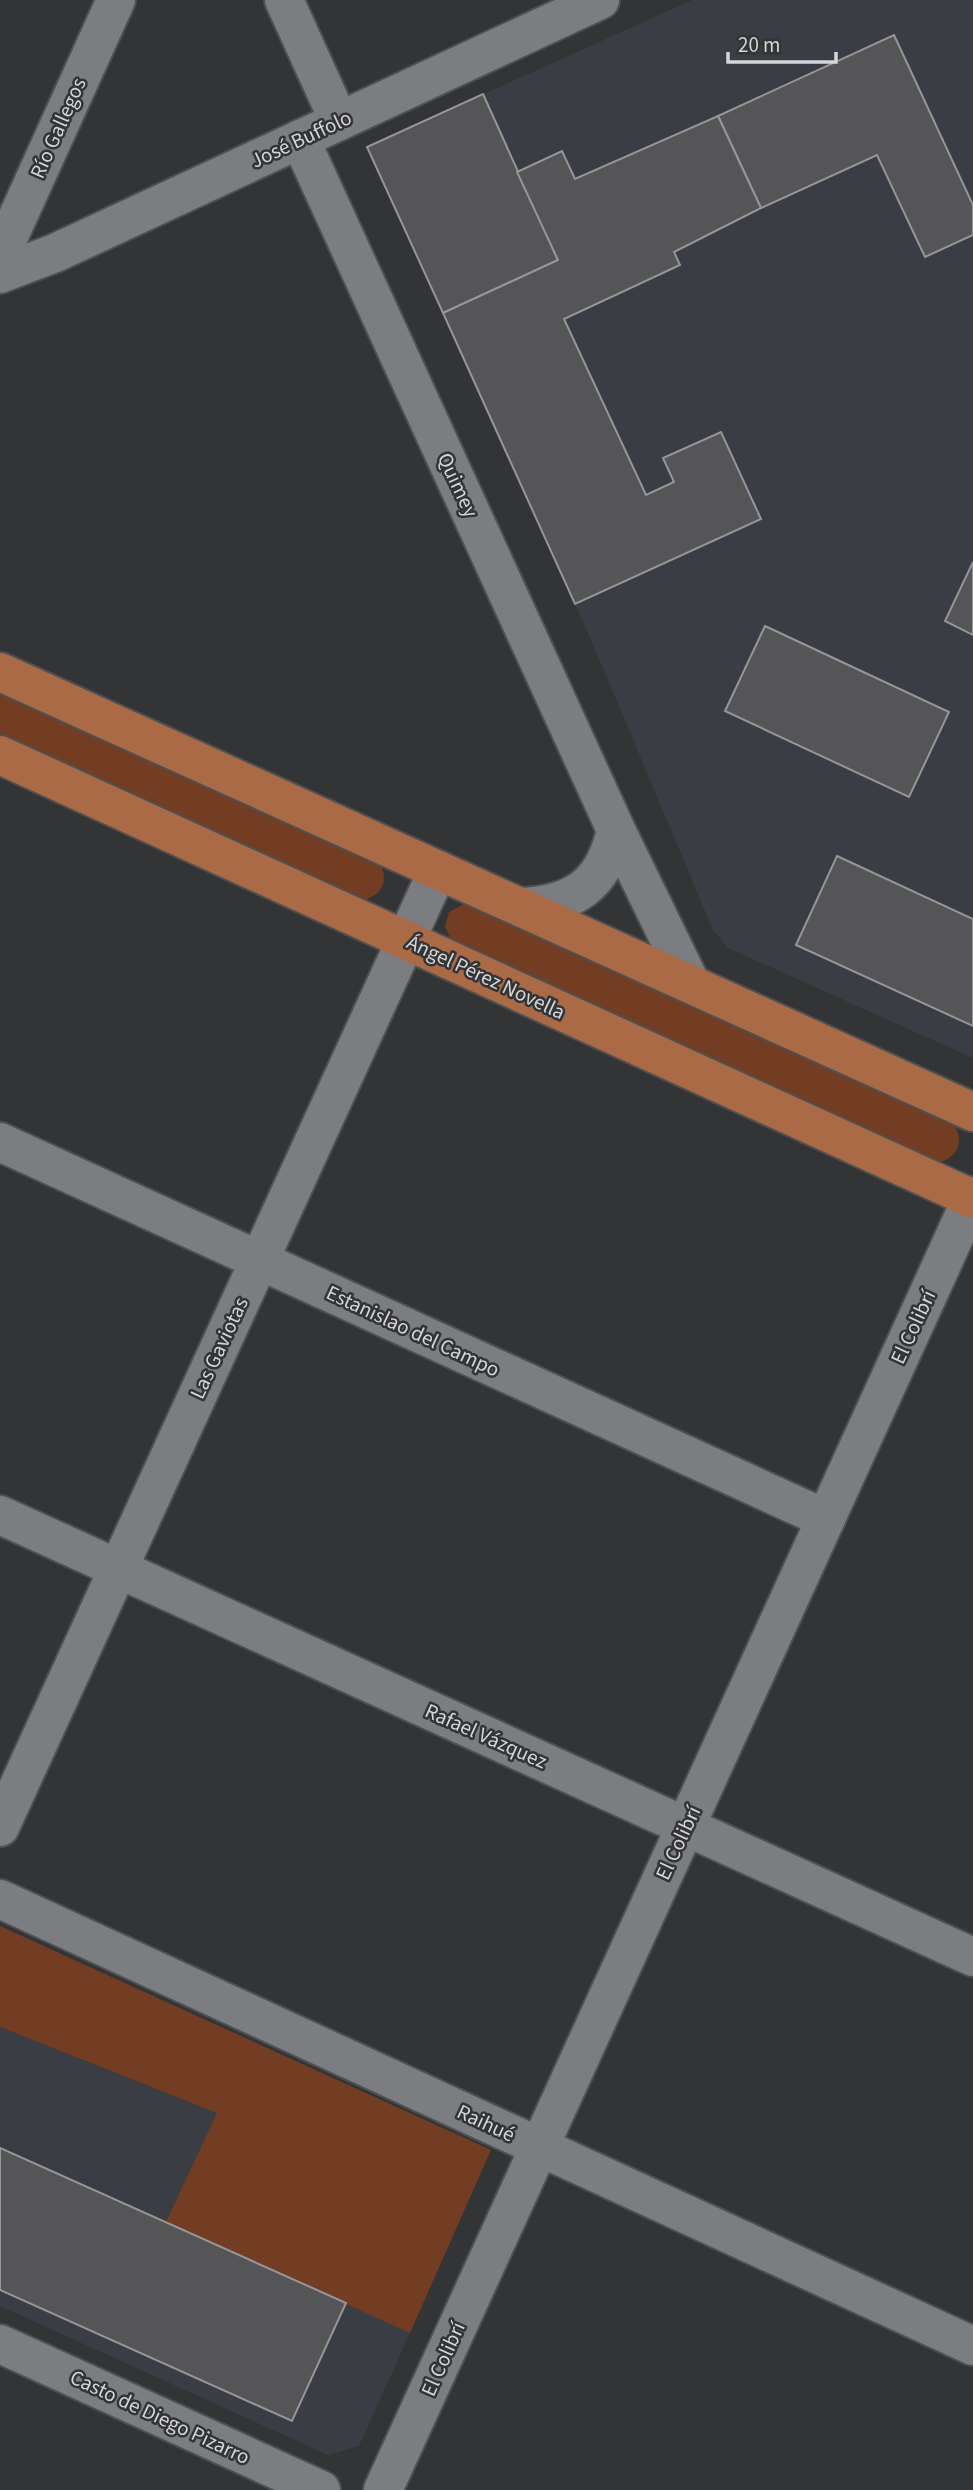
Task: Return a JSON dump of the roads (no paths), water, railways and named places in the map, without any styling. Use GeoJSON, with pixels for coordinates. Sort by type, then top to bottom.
{"type":"FeatureCollection","features":[{"type":"Feature","properties":{"kind":"main road"},"geometry":{"type":"LineString","coordinates":[[0,672],[973,1112]]}},
{"type":"Feature","properties":{"kind":"main road","name":"Ángel Pérez Novella"},"geometry":{"type":"LineString","coordinates":[[0,755],[973,1198]]}},
{"type":"Feature","properties":{"kind":"street","name":"Río Gallegos"},"geometry":{"type":"LineString","coordinates":[[0,256],[116,0]]}},
{"type":"Feature","properties":{"kind":"street"},"geometry":{"type":"LineString","coordinates":[[284,0],[339,121]]}},
{"type":"Feature","properties":{"kind":"street","name":"José Buffolo"},"geometry":{"type":"LineString","coordinates":[[0,274],[55,253],[600,0]]}},
{"type":"Feature","properties":{"kind":"street","name":"Quimey"},"geometry":{"type":"LineString","coordinates":[[300,139],[615,830],[691,984]]}},
{"type":"Feature","properties":{"kind":"street"},"geometry":{"type":"LineString","coordinates":[[520,907],[547,906],[565,901],[590,884],[606,863],[615,830]]}},
{"type":"Feature","properties":{"kind":"street","name":"Las Gaviotas"},"geometry":{"type":"LineString","coordinates":[[0,1827],[438,870]]}},
{"type":"Feature","properties":{"kind":"street","name":"Estanislao del Campo"},"geometry":{"type":"LineString","coordinates":[[0,1142],[826,1519]]}},
{"type":"Feature","properties":{"kind":"street","name":"El Colibrí"},"geometry":{"type":"LineString","coordinates":[[383,2490],[973,1198]]}},
{"type":"Feature","properties":{"kind":"street","name":"Rafael Vázquez"},"geometry":{"type":"LineString","coordinates":[[0,1515],[973,1957]]}},
{"type":"Feature","properties":{"kind":"street","name":"Raihué"},"geometry":{"type":"LineString","coordinates":[[0,1899],[973,2346]]}},
{"type":"Feature","properties":{"kind":"street","name":"Casto de Diego Pizarro"},"geometry":{"type":"LineString","coordinates":[[0,2344],[321,2490]]}}]}
